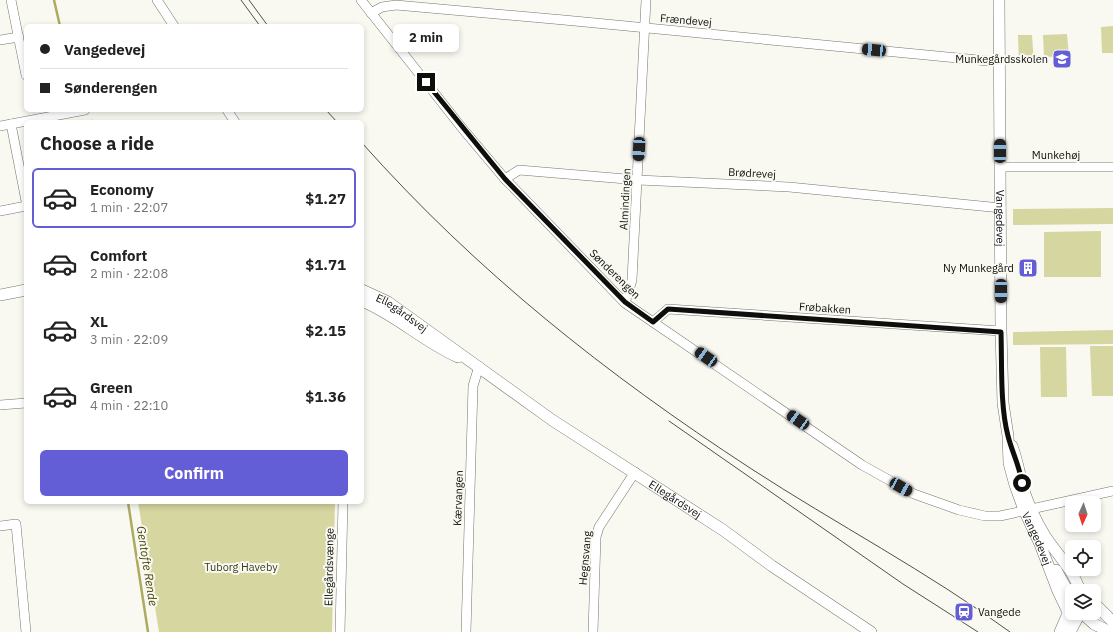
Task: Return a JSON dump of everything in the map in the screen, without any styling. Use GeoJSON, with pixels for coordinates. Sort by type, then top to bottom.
{"type":"FeatureCollection","features":[{"type":"Feature","properties":{"kind":"street"},"geometry":{"type":"LineString","coordinates":[[11,0],[24,64]]}},
{"type":"Feature","properties":{"kind":"street"},"geometry":{"type":"LineString","coordinates":[[157,0],[173,24]]}},
{"type":"Feature","properties":{"kind":"street","name":"Sønderengen"},"geometry":{"type":"LineString","coordinates":[[361,0],[462,128],[505,179],[625,302],[862,465],[914,494],[959,510],[985,516],[1000,516],[1113,491]]}},
{"type":"Feature","properties":{"kind":"street","name":"Almindingen"},"geometry":{"type":"LineString","coordinates":[[625,302],[632,280],[646,0]]}},
{"type":"Feature","properties":{"kind":"street","name":"Vangedevej"},"geometry":{"type":"LineString","coordinates":[[999,0],[1001,332],[1004,403],[1008,436],[1018,462],[1028,509],[1058,591],[1065,604]]}},
{"type":"Feature","properties":{"kind":"street","name":"Frændevej"},"geometry":{"type":"LineString","coordinates":[[371,13],[382,7],[396,5],[999,62]]}},
{"type":"Feature","properties":{"kind":"street"},"geometry":{"type":"LineString","coordinates":[[0,40],[19,37]]}},
{"type":"Feature","properties":{"kind":"street"},"geometry":{"type":"LineString","coordinates":[[0,126],[11,124],[34,115],[65,112]]}},
{"type":"Feature","properties":{"kind":"street"},"geometry":{"type":"LineString","coordinates":[[11,124],[24,191]]}},
{"type":"Feature","properties":{"kind":"street","name":"Munkehøj"},"geometry":{"type":"LineString","coordinates":[[1000,167],[1113,167]]}},
{"type":"Feature","properties":{"kind":"street","name":"Brødrevej"},"geometry":{"type":"LineString","coordinates":[[505,179],[519,170],[638,180],[789,187],[1001,208]]}},
{"type":"Feature","properties":{"kind":"street"},"geometry":{"type":"LineString","coordinates":[[0,210],[24,206]]}},
{"type":"Feature","properties":{"kind":"street"},"geometry":{"type":"LineString","coordinates":[[0,295],[24,290]]}},
{"type":"Feature","properties":{"kind":"street","name":"Ellegårdsvej"},"geometry":{"type":"LineString","coordinates":[[364,291],[388,302],[552,420],[723,530],[772,566],[871,632]]}},
{"type":"Feature","properties":{"kind":"street","name":"Ellegårdsvej"},"geometry":{"type":"LineString","coordinates":[[364,302],[377,307],[444,351],[479,366]]}},
{"type":"Feature","properties":{"kind":"street","name":"Frøbakken"},"geometry":{"type":"LineString","coordinates":[[653,322],[668,309],[1001,332]]}},
{"type":"Feature","properties":{"kind":"street","name":"Kærvangen"},"geometry":{"type":"LineString","coordinates":[[466,632],[473,386],[479,366]]}},
{"type":"Feature","properties":{"kind":"street"},"geometry":{"type":"LineString","coordinates":[[0,405],[24,403]]}},
{"type":"Feature","properties":{"kind":"street","name":"Hegnsvang"},"geometry":{"type":"LineString","coordinates":[[593,632],[596,537],[599,527],[635,472]]}},
{"type":"Feature","properties":{"kind":"street","name":"Ellegårdsvænge"},"geometry":{"type":"LineString","coordinates":[[340,632],[343,504]]}},
{"type":"Feature","properties":{"kind":"street","name":"Vangedevej"},"geometry":{"type":"LineString","coordinates":[[1028,509],[1062,560],[1072,584]]}},
{"type":"Feature","properties":{"kind":"street"},"geometry":{"type":"LineString","coordinates":[[0,526],[16,524],[26,632]]}},
{"type":"Feature","properties":{"kind":"street"},"geometry":{"type":"LineString","coordinates":[[1040,544],[1069,584]]}},
{"type":"Feature","properties":{"kind":"street"},"geometry":{"type":"LineString","coordinates":[[1101,618],[1113,622]]}},
{"type":"Feature","properties":{"kind":"street","name":"Vangedevej"},"geometry":{"type":"LineString","coordinates":[[1060,632],[1067,620]]}},
{"type":"Feature","properties":{"kind":"street"},"geometry":{"type":"LineString","coordinates":[[1070,632],[1083,620]]}},
{"type":"Feature","properties":{"kind":"street"},"geometry":{"type":"LineString","coordinates":[[1077,632],[1086,620]]}},
{"type":"Feature","properties":{"kind":"street"},"geometry":{"type":"LineString","coordinates":[[1097,620],[1110,632]]}},
{"type":"Feature","properties":{"kind":"street"},"geometry":{"type":"LineString","coordinates":[[1100,620],[1113,628]]}},
{"type":"Feature","properties":{"kind":"green space"},"geometry":{"type":"Polygon","coordinates":[[[1113,26],[1113,53],[1102,53],[1101,27],[1113,26]]]}},
{"type":"Feature","properties":{"kind":"green space"},"geometry":{"type":"Polygon","coordinates":[[[1067,34],[1069,56],[1044,57],[1043,35],[1067,34]]]}},
{"type":"Feature","properties":{"kind":"green space"},"geometry":{"type":"Polygon","coordinates":[[[1018,35],[1032,35],[1034,64],[1019,64],[1018,35]]]}},
{"type":"Feature","properties":{"kind":"green space"},"geometry":{"type":"Polygon","coordinates":[[[1113,208],[1113,224],[1013,225],[1013,209],[1113,208]]]}},
{"type":"Feature","properties":{"kind":"green space"},"geometry":{"type":"Polygon","coordinates":[[[1101,231],[1101,277],[1044,277],[1044,232],[1101,231]]]}},
{"type":"Feature","properties":{"kind":"green space"},"geometry":{"type":"Polygon","coordinates":[[[1113,330],[1113,344],[1013,345],[1013,332],[1113,330]]]}},
{"type":"Feature","properties":{"kind":"green space"},"geometry":{"type":"Polygon","coordinates":[[[1090,346],[1113,346],[1113,396],[1092,396],[1090,346]]]}},
{"type":"Feature","properties":{"kind":"green space"},"geometry":{"type":"Polygon","coordinates":[[[1040,347],[1066,347],[1067,397],[1041,397],[1040,347]]]}},
{"type":"Feature","properties":{"kind":"green space","name":"Tuborg Haveby"},"geometry":{"type":"Polygon","coordinates":[[[138,504],[335,504],[332,632],[159,632],[138,504]]]}},
{"type":"Feature","properties":{"kind":"waterway","name":"Gentofte Rende"},"geometry":{"type":"LineString","coordinates":[[54,0],[60,24]]}},
{"type":"Feature","properties":{"kind":"waterway","name":"Gentofte Rende"},"geometry":{"type":"LineString","coordinates":[[128,504],[148,632]]}},
{"type":"Feature","properties":{"kind":"tram line"},"geometry":{"type":"LineString","coordinates":[[241,0],[259,24]]}},
{"type":"Feature","properties":{"kind":"tram line"},"geometry":{"type":"LineString","coordinates":[[249,0],[267,24]]}},
{"type":"Feature","properties":{"kind":"tram line"},"geometry":{"type":"LineString","coordinates":[[328,112],[335,120]]}},
{"type":"Feature","properties":{"kind":"tram line"},"geometry":{"type":"LineString","coordinates":[[364,145],[451,235],[497,278],[594,358],[645,396],[750,468],[947,589],[1010,632]]}},
{"type":"Feature","properties":{"kind":"tram line"},"geometry":{"type":"LineString","coordinates":[[669,421],[903,584],[978,632]]}},
{"type":"Feature","properties":{"kind":"place","name":"Munkegårdsskolen"},"geometry":{"type":"Point","coordinates":[1062,59]}},
{"type":"Feature","properties":{"kind":"place","name":"Ny Munkegård"},"geometry":{"type":"Point","coordinates":[1028,268]}},
{"type":"Feature","properties":{"kind":"place","name":"Vangede"},"geometry":{"type":"Point","coordinates":[964,612]}},
{"type":"Feature","properties":{"kind":"route"},"geometry":{"type":"LineString","coordinates":[[426,82],[505,179],[625,302],[653,322],[668,309],[1001,332],[1004,403],[1008,436],[1018,462],[1022,483]]}}]}
